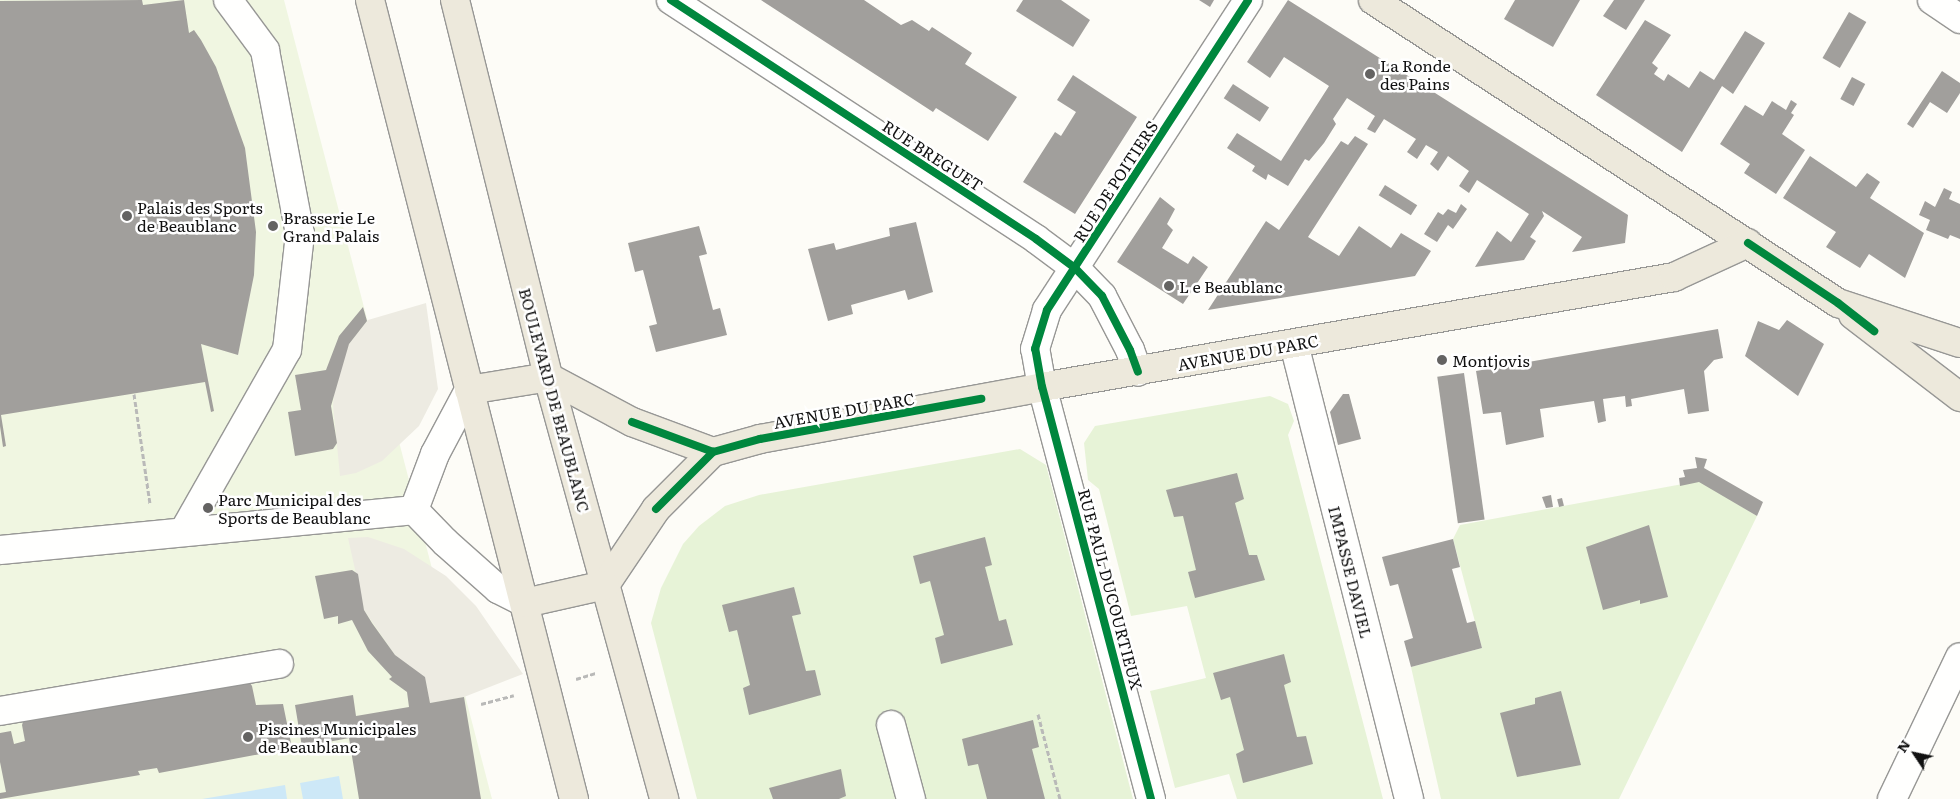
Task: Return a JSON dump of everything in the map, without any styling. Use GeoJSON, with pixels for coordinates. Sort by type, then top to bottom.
{"type":"FeatureCollection","features":[{"type":"Feature","properties":{"kind":"main road"},"geometry":{"type":"LineString","coordinates":[[370,0],[574,799]]}},
{"type":"Feature","properties":{"kind":"main road","name":"BOULEVARD DE BEAUBLANC"},"geometry":{"type":"LineString","coordinates":[[455,0],[548,377],[664,799]]}},
{"type":"Feature","properties":{"kind":"main road"},"geometry":{"type":"LineString","coordinates":[[1373,0],[1838,303],[1960,397]]}},
{"type":"Feature","properties":{"kind":"main road","name":"AVENUE DU PARC"},"geometry":{"type":"LineString","coordinates":[[605,585],[656,509],[713,452],[760,439],[1042,387],[1138,372],[1674,277],[1748,243]]}},
{"type":"Feature","properties":{"kind":"main road"},"geometry":{"type":"LineString","coordinates":[[1838,303],[1960,342]]}},
{"type":"Feature","properties":{"kind":"main road"},"geometry":{"type":"LineString","coordinates":[[469,390],[548,377],[632,422],[713,452]]}},
{"type":"Feature","properties":{"kind":"main road"},"geometry":{"type":"LineString","coordinates":[[524,603],[605,585]]}},
{"type":"Feature","properties":{"kind":"street"},"geometry":{"type":"LineString","coordinates":[[184,531],[287,350],[300,234],[265,50],[228,0]]}},
{"type":"Feature","properties":{"kind":"street","name":"RUE BREGUET"},"geometry":{"type":"LineString","coordinates":[[671,0],[1036,239],[1075,268],[1102,296],[1130,350],[1138,372]]}},
{"type":"Feature","properties":{"kind":"street","name":"RUE DE POITIERS"},"geometry":{"type":"LineString","coordinates":[[1042,387],[1035,349],[1047,310],[1248,0]]}},
{"type":"Feature","properties":{"kind":"street"},"geometry":{"type":"LineString","coordinates":[[1932,0],[1960,19]]}},
{"type":"Feature","properties":{"kind":"street","name":"IMPASSE DAVIEL"},"geometry":{"type":"LineString","coordinates":[[1294,344],[1409,799]]}},
{"type":"Feature","properties":{"kind":"street","name":"RUE PAUL DUCOURTIEUX"},"geometry":{"type":"LineString","coordinates":[[1042,387],[1151,799]]}},
{"type":"Feature","properties":{"kind":"street"},"geometry":{"type":"LineString","coordinates":[[414,510],[435,454],[469,390]]}},
{"type":"Feature","properties":{"kind":"street"},"geometry":{"type":"LineString","coordinates":[[0,550],[414,510]]}},
{"type":"Feature","properties":{"kind":"street"},"geometry":{"type":"LineString","coordinates":[[414,510],[445,542],[498,589],[524,603]]}},
{"type":"Feature","properties":{"kind":"street"},"geometry":{"type":"LineString","coordinates":[[1892,799],[1960,657]]}},
{"type":"Feature","properties":{"kind":"street"},"geometry":{"type":"LineString","coordinates":[[0,711],[279,664]]}},
{"type":"Feature","properties":{"kind":"street"},"geometry":{"type":"LineString","coordinates":[[891,725],[911,799]]}},
{"type":"Feature","properties":{"kind":"path"},"geometry":{"type":"LineString","coordinates":[[134,394],[153,534]]}},
{"type":"Feature","properties":{"kind":"path"},"geometry":{"type":"LineString","coordinates":[[1038,714],[1060,799]]}},
{"type":"Feature","properties":{"kind":"green space","name":"Parc Municipal des Sports de Beaublanc"},"geometry":{"type":"Polygon","coordinates":[[[0,0],[284,0],[492,799],[0,799],[0,0]]]}},
{"type":"Feature","properties":{"kind":"green space"},"geometry":{"type":"Polygon","coordinates":[[[1270,396],[1288,404],[1294,421],[1288,435],[1383,799],[1237,799],[1229,774],[1175,788],[1150,691],[1206,678],[1187,606],[1131,616],[1099,489],[1088,480],[1084,443],[1095,426],[1270,396]]]}},
{"type":"Feature","properties":{"kind":"green space"},"geometry":{"type":"Polygon","coordinates":[[[1020,449],[1046,465],[1133,799],[697,799],[651,623],[661,588],[683,544],[699,526],[725,506],[759,495],[1020,449]]]}},
{"type":"Feature","properties":{"kind":"green space"},"geometry":{"type":"Polygon","coordinates":[[[1699,481],[1757,516],[1619,799],[1441,799],[1411,667],[1482,648],[1453,539],[1460,525],[1699,481]]]}},
{"type":"Feature","properties":{"kind":"shaded area"},"geometry":{"type":"Polygon","coordinates":[[[426,303],[438,389],[419,426],[382,461],[356,473],[340,476],[333,405],[336,380],[349,344],[368,320],[426,303]]]}},
{"type":"Feature","properties":{"kind":"shaded area"},"geometry":{"type":"Polygon","coordinates":[[[368,537],[404,549],[446,576],[476,606],[523,674],[464,697],[430,703],[426,684],[395,655],[364,610],[348,538],[368,537]]]}},
{"type":"Feature","properties":{"kind":"water"},"geometry":{"type":"Polygon","coordinates":[[[339,776],[343,799],[303,799],[300,783],[339,776]]]}},
{"type":"Feature","properties":{"kind":"water"},"geometry":{"type":"Polygon","coordinates":[[[285,785],[287,799],[202,799],[285,785]]]}},
{"type":"Feature","properties":{"kind":"building","name":"Palais des Sports de Beaublanc"},"geometry":{"type":"Polygon","coordinates":[[[142,0],[143,5],[184,0],[189,33],[194,30],[216,67],[245,148],[256,232],[254,275],[238,355],[201,344],[214,411],[211,412],[205,382],[1,415],[6,446],[3,447],[0,426],[0,1],[142,0]]]}},
{"type":"Feature","properties":{"kind":"building"},"geometry":{"type":"Polygon","coordinates":[[[761,0],[864,0],[901,25],[912,20],[929,31],[932,27],[972,53],[965,64],[1017,97],[988,141],[936,108],[933,112],[761,0]]]}},
{"type":"Feature","properties":{"kind":"building"},"geometry":{"type":"Polygon","coordinates":[[[1023,0],[1061,0],[1090,20],[1073,47],[1016,11],[1023,0]]]}},
{"type":"Feature","properties":{"kind":"building"},"geometry":{"type":"Polygon","coordinates":[[[1199,0],[1214,0],[1210,7],[1199,0]]]}},
{"type":"Feature","properties":{"kind":"building"},"geometry":{"type":"Polygon","coordinates":[[[1288,0],[1628,215],[1625,243],[1572,252],[1582,237],[1542,211],[1544,216],[1530,237],[1536,241],[1524,260],[1475,267],[1497,231],[1511,242],[1529,214],[1477,180],[1469,193],[1459,186],[1469,171],[1448,156],[1438,171],[1430,164],[1438,152],[1426,145],[1417,159],[1407,152],[1416,139],[1384,119],[1375,133],[1367,129],[1375,116],[1347,98],[1333,119],[1336,124],[1324,143],[1309,161],[1305,159],[1288,186],[1268,174],[1266,180],[1252,171],[1255,166],[1227,148],[1237,133],[1281,161],[1329,86],[1284,57],[1270,78],[1247,62],[1288,0]]]}},
{"type":"Feature","properties":{"kind":"building"},"geometry":{"type":"Polygon","coordinates":[[[1515,0],[1580,0],[1553,47],[1504,19],[1515,0]]]}},
{"type":"Feature","properties":{"kind":"building"},"geometry":{"type":"Polygon","coordinates":[[[1614,0],[1645,0],[1626,30],[1603,16],[1614,0]]]}},
{"type":"Feature","properties":{"kind":"building"},"geometry":{"type":"Polygon","coordinates":[[[1849,12],[1866,22],[1840,68],[1822,58],[1849,12]]]}},
{"type":"Feature","properties":{"kind":"building"},"geometry":{"type":"Polygon","coordinates":[[[1645,20],[1671,35],[1652,63],[1658,68],[1654,74],[1664,81],[1668,74],[1689,88],[1700,71],[1714,80],[1745,31],[1765,43],[1733,94],[1722,86],[1682,152],[1596,95],[1645,20]]]}},
{"type":"Feature","properties":{"kind":"building"},"geometry":{"type":"Polygon","coordinates":[[[1942,71],[1960,83],[1960,93],[1947,113],[1930,102],[1913,128],[1907,124],[1942,71]]]}},
{"type":"Feature","properties":{"kind":"building"},"geometry":{"type":"Polygon","coordinates":[[[1073,75],[1137,117],[1075,214],[1023,182],[1055,132],[1061,136],[1076,112],[1057,100],[1073,75]]]}},
{"type":"Feature","properties":{"kind":"building"},"geometry":{"type":"Polygon","coordinates":[[[1852,77],[1865,84],[1854,106],[1840,99],[1852,77]]]}},
{"type":"Feature","properties":{"kind":"building"},"geometry":{"type":"Polygon","coordinates":[[[1233,84],[1269,107],[1260,122],[1224,98],[1233,84]]]}},
{"type":"Feature","properties":{"kind":"building"},"geometry":{"type":"Polygon","coordinates":[[[1791,100],[1797,104],[1791,113],[1794,115],[1782,134],[1805,150],[1776,194],[1744,173],[1750,164],[1720,144],[1745,105],[1763,116],[1772,101],[1786,110],[1791,100]]]}},
{"type":"Feature","properties":{"kind":"building"},"geometry":{"type":"Polygon","coordinates":[[[1355,136],[1368,144],[1308,237],[1339,256],[1359,226],[1391,248],[1401,233],[1431,251],[1415,276],[1208,310],[1266,221],[1279,230],[1341,141],[1348,145],[1355,136]]]}},
{"type":"Feature","properties":{"kind":"building"},"geometry":{"type":"Polygon","coordinates":[[[1810,156],[1856,187],[1867,173],[1873,177],[1880,182],[1870,198],[1924,233],[1905,278],[1869,254],[1860,268],[1826,247],[1836,232],[1783,198],[1810,156]]]}},
{"type":"Feature","properties":{"kind":"building"},"geometry":{"type":"Polygon","coordinates":[[[1385,185],[1417,205],[1411,215],[1379,195],[1385,185]]]}},
{"type":"Feature","properties":{"kind":"building"},"geometry":{"type":"Polygon","coordinates":[[[1944,188],[1952,192],[1949,199],[1960,204],[1960,239],[1950,235],[1948,239],[1926,230],[1930,220],[1919,215],[1925,201],[1935,207],[1944,188]]]}},
{"type":"Feature","properties":{"kind":"building"},"geometry":{"type":"Polygon","coordinates":[[[1160,197],[1175,209],[1167,224],[1173,230],[1162,248],[1188,264],[1193,256],[1208,267],[1183,304],[1117,262],[1160,197]]]}},
{"type":"Feature","properties":{"kind":"building"},"geometry":{"type":"Polygon","coordinates":[[[1461,204],[1467,209],[1453,229],[1448,225],[1437,242],[1424,234],[1438,212],[1443,215],[1448,209],[1456,213],[1461,204]]]}},
{"type":"Feature","properties":{"kind":"building"},"geometry":{"type":"Polygon","coordinates":[[[916,222],[933,292],[908,300],[905,290],[851,305],[853,314],[828,321],[808,249],[834,243],[836,250],[890,236],[889,228],[916,222]]]}},
{"type":"Feature","properties":{"kind":"building"},"geometry":{"type":"Polygon","coordinates":[[[699,226],[707,254],[699,256],[713,310],[720,308],[727,335],[656,352],[649,326],[657,324],[643,270],[635,272],[628,243],[699,226]]]}},
{"type":"Feature","properties":{"kind":"building"},"geometry":{"type":"Polygon","coordinates":[[[363,307],[367,321],[349,344],[331,406],[337,443],[333,449],[295,456],[288,412],[301,410],[295,375],[326,370],[339,336],[363,307]]]}},
{"type":"Feature","properties":{"kind":"building"},"geometry":{"type":"Polygon","coordinates":[[[1787,320],[1824,344],[1798,396],[1745,356],[1758,321],[1779,330],[1787,320]]]}},
{"type":"Feature","properties":{"kind":"building"},"geometry":{"type":"Polygon","coordinates":[[[1718,329],[1723,358],[1714,360],[1704,371],[1709,411],[1688,414],[1684,389],[1631,399],[1632,406],[1626,407],[1625,396],[1603,399],[1606,421],[1598,423],[1594,401],[1540,409],[1544,437],[1506,445],[1501,412],[1483,414],[1476,371],[1718,329]]]}},
{"type":"Feature","properties":{"kind":"building"},"geometry":{"type":"Polygon","coordinates":[[[1464,373],[1485,520],[1458,523],[1437,377],[1464,373]]]}},
{"type":"Feature","properties":{"kind":"building"},"geometry":{"type":"Polygon","coordinates":[[[1343,394],[1349,394],[1361,439],[1338,445],[1330,412],[1343,394]]]}},
{"type":"Feature","properties":{"kind":"building"},"geometry":{"type":"Polygon","coordinates":[[[1695,457],[1707,459],[1704,468],[1763,502],[1757,516],[1699,482],[1680,486],[1679,478],[1685,477],[1683,470],[1697,468],[1695,457]]]}},
{"type":"Feature","properties":{"kind":"building"},"geometry":{"type":"Polygon","coordinates":[[[1237,473],[1244,499],[1235,503],[1249,555],[1257,555],[1265,580],[1195,598],[1188,572],[1196,570],[1183,516],[1174,517],[1166,490],[1237,473]]]}},
{"type":"Feature","properties":{"kind":"building"},"geometry":{"type":"Polygon","coordinates":[[[1551,495],[1553,507],[1546,508],[1542,497],[1551,495]]]}},
{"type":"Feature","properties":{"kind":"building"},"geometry":{"type":"Polygon","coordinates":[[[1562,498],[1564,506],[1559,507],[1557,499],[1562,498]]]}},
{"type":"Feature","properties":{"kind":"building"},"geometry":{"type":"Polygon","coordinates":[[[1649,525],[1668,597],[1640,604],[1640,600],[1603,610],[1586,547],[1649,525]]]}},
{"type":"Feature","properties":{"kind":"building"},"geometry":{"type":"Polygon","coordinates":[[[985,537],[992,565],[985,567],[999,621],[1006,619],[1013,645],[941,664],[935,638],[944,635],[930,581],[920,584],[913,556],[985,537]]]}},
{"type":"Feature","properties":{"kind":"building"},"geometry":{"type":"Polygon","coordinates":[[[1453,539],[1460,567],[1452,569],[1467,623],[1475,621],[1482,648],[1411,667],[1404,641],[1413,638],[1398,584],[1390,586],[1382,557],[1453,539]]]}},
{"type":"Feature","properties":{"kind":"building"},"geometry":{"type":"Polygon","coordinates":[[[352,570],[358,574],[364,610],[395,655],[425,677],[430,703],[464,697],[481,799],[359,799],[349,738],[302,747],[295,705],[353,695],[356,716],[409,707],[407,692],[389,679],[392,677],[368,651],[352,620],[338,624],[338,616],[324,619],[315,576],[352,570]]]}},
{"type":"Feature","properties":{"kind":"building"},"geometry":{"type":"Polygon","coordinates":[[[794,587],[801,614],[792,616],[806,671],[815,670],[821,695],[749,715],[743,688],[750,685],[737,630],[729,632],[722,605],[794,587]]]}},
{"type":"Feature","properties":{"kind":"building"},"geometry":{"type":"Polygon","coordinates":[[[1284,654],[1291,682],[1284,685],[1297,737],[1306,736],[1313,764],[1243,783],[1236,754],[1244,750],[1230,697],[1221,700],[1213,673],[1284,654]]]}},
{"type":"Feature","properties":{"kind":"building"},"geometry":{"type":"Polygon","coordinates":[[[248,680],[252,686],[256,705],[283,704],[292,748],[159,773],[157,768],[138,771],[140,775],[0,799],[0,793],[6,792],[0,762],[0,733],[11,731],[14,744],[25,741],[22,725],[24,719],[248,680]]]}},
{"type":"Feature","properties":{"kind":"building"},"geometry":{"type":"Polygon","coordinates":[[[1561,691],[1581,765],[1517,777],[1500,713],[1535,704],[1535,698],[1561,691]]]}},
{"type":"Feature","properties":{"kind":"building"},"geometry":{"type":"Polygon","coordinates":[[[1033,720],[1039,747],[1032,749],[1045,799],[987,799],[978,764],[968,766],[962,739],[1033,720]]]}},
{"type":"Feature","properties":{"kind":"building"},"geometry":{"type":"Polygon","coordinates":[[[841,769],[846,796],[839,799],[773,799],[769,788],[841,769]]]}},
{"type":"Feature","properties":{"kind":"cycle path"},"geometry":{"type":"LineString","coordinates":[[671,0],[1036,239],[1075,268],[1102,296],[1130,350],[1138,372]]}},
{"type":"Feature","properties":{"kind":"cycle path"},"geometry":{"type":"LineString","coordinates":[[1151,799],[1042,387],[1035,349],[1047,310],[1248,0]]}},
{"type":"Feature","properties":{"kind":"cycle path"},"geometry":{"type":"LineString","coordinates":[[1748,243],[1838,303],[1874,331]]}},
{"type":"Feature","properties":{"kind":"cycle path"},"geometry":{"type":"LineString","coordinates":[[656,509],[713,452],[760,439],[981,399]]}},
{"type":"Feature","properties":{"kind":"cycle path"},"geometry":{"type":"LineString","coordinates":[[632,422],[713,452]]}},
{"type":"Feature","properties":{"kind":"place","name":"La Ronde des Pains"},"geometry":{"type":"Point","coordinates":[1370,74]}},
{"type":"Feature","properties":{"kind":"place","name":"Palais des Sports de Beaublanc"},"geometry":{"type":"Point","coordinates":[127,216]}},
{"type":"Feature","properties":{"kind":"place","name":"Brasserie Le Grand Palais"},"geometry":{"type":"Point","coordinates":[273,226]}},
{"type":"Feature","properties":{"kind":"place","name":"L e Beaublanc"},"geometry":{"type":"Point","coordinates":[1169,286]}},
{"type":"Feature","properties":{"kind":"place","name":"Montjovis"},"geometry":{"type":"Point","coordinates":[1442,360]}},
{"type":"Feature","properties":{"kind":"place","name":"Parc Municipal des Sports de Beaublanc"},"geometry":{"type":"Point","coordinates":[208,508]}},
{"type":"Feature","properties":{"kind":"place","name":"Piscines Municipales de Beaublanc"},"geometry":{"type":"Point","coordinates":[248,737]}}]}
